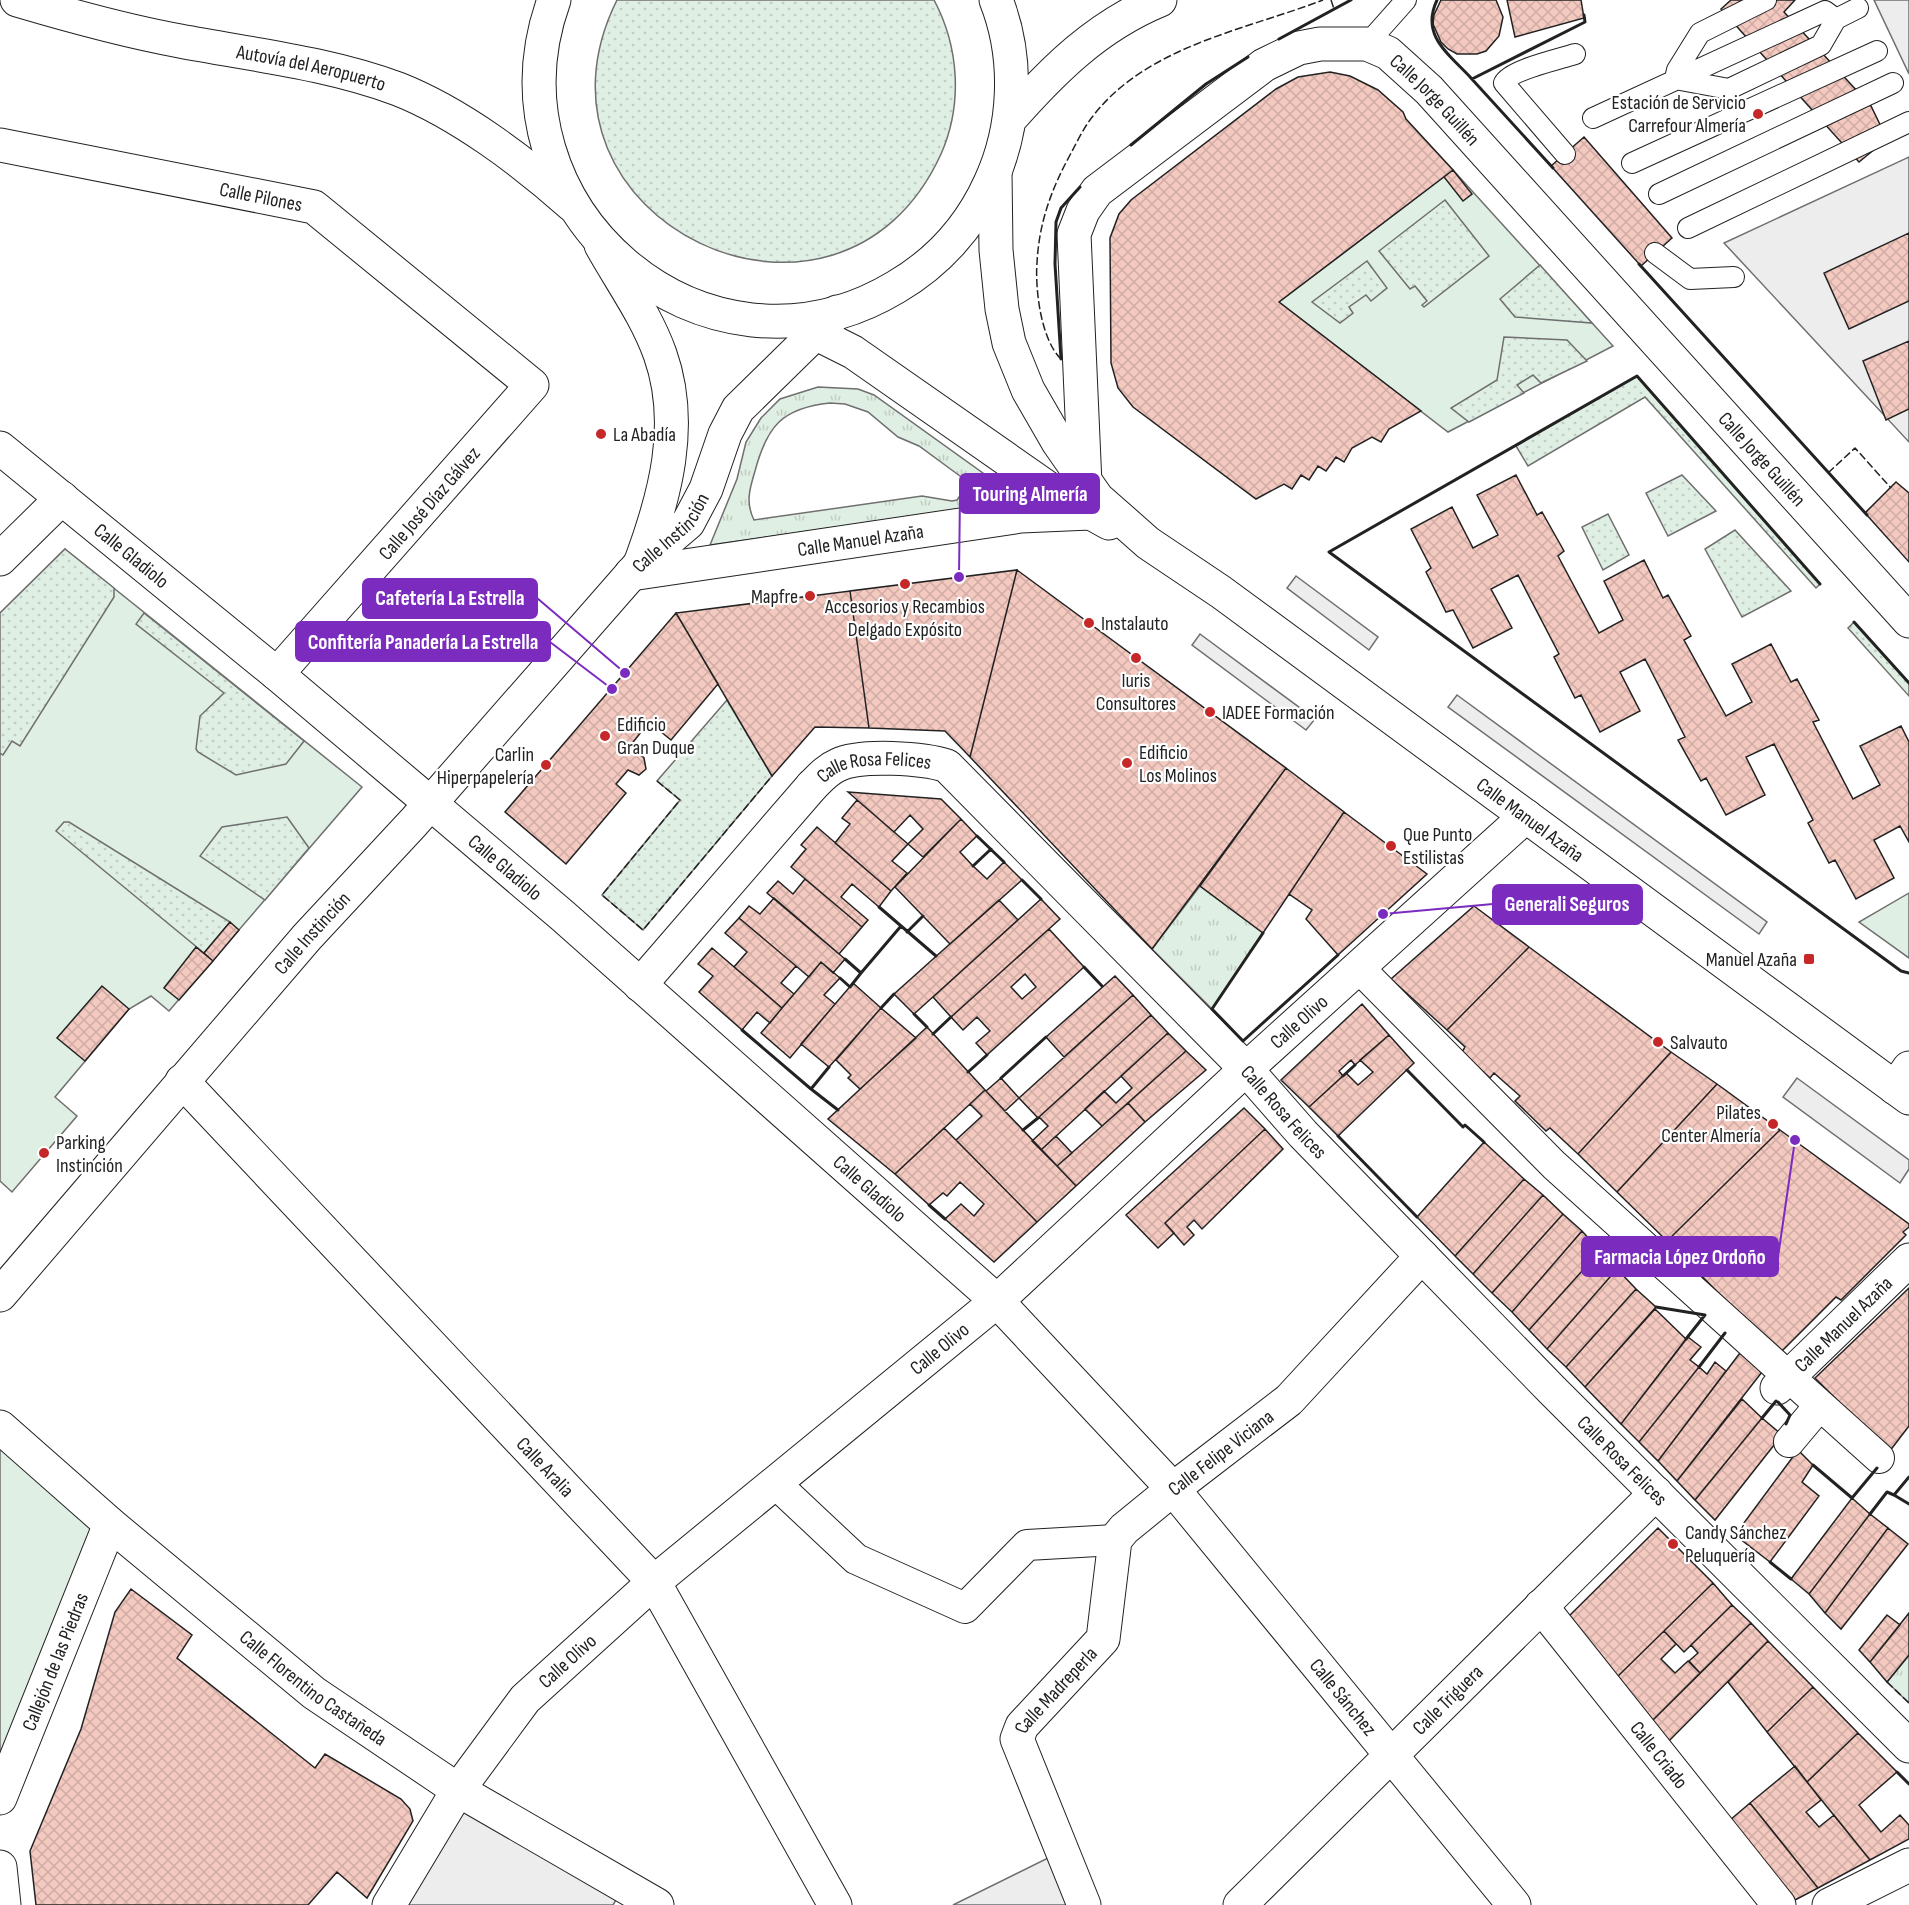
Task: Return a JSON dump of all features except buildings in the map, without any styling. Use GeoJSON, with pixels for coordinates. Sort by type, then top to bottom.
{"type":"FeatureCollection","features":[{"type":"Feature","properties":{"kind":"main road","name":"Autovía del Aeropuerto"},"geometry":{"type":"LineString","coordinates":[[17,0],[136,32],[326,67],[398,89],[455,119],[547,183],[573,205]]}},
{"type":"Feature","properties":{"kind":"main road"},"geometry":{"type":"LineString","coordinates":[[554,0],[540,60],[540,104],[550,156],[573,205],[597,238],[632,272],[674,298],[736,317],[827,322],[884,295],[913,277],[939,255],[972,217],[995,172],[1009,120],[1012,97],[1009,52],[996,0]]}},
{"type":"Feature","properties":{"kind":"main road"},"geometry":{"type":"LineString","coordinates":[[1009,120],[1073,52],[1117,21],[1160,0]]}},
{"type":"Feature","properties":{"kind":"main road","name":"Calle Jorge Guillén"},"geometry":{"type":"LineString","coordinates":[[1088,499],[1074,234],[1083,211],[1097,191],[1264,65],[1299,48],[1367,44],[1388,53],[1429,90],[1906,612]]}},
{"type":"Feature","properties":{"kind":"main road","name":"Calle Pilones"},"geometry":{"type":"LineString","coordinates":[[0,145],[314,207],[532,385]]}},
{"type":"Feature","properties":{"kind":"main road","name":"Calle Manuel Azaña"},"geometry":{"type":"LineString","coordinates":[[995,172],[997,268],[1009,343],[1028,390],[1088,499]]}},
{"type":"Feature","properties":{"kind":"main road","name":"Calle Instinción"},"geometry":{"type":"LineString","coordinates":[[597,238],[642,315],[659,353],[671,394],[673,420],[669,458],[656,518],[636,569]]}},
{"type":"Feature","properties":{"kind":"main road","name":"Calle Manuel Azaña"},"geometry":{"type":"LineString","coordinates":[[827,322],[853,352],[1055,493],[1088,499],[1115,516],[1148,543],[1231,599],[1526,816],[1904,1084]]}},
{"type":"Feature","properties":{"kind":"main road","name":"Calle Instinción"},"geometry":{"type":"LineString","coordinates":[[0,1295],[307,937],[430,803],[636,569],[688,523],[706,489],[725,434],[738,409],[827,322]]}},
{"type":"Feature","properties":{"kind":"main road","name":"Calle José Díaz Gálvez"},"geometry":{"type":"LineString","coordinates":[[277,674],[532,385]]}},
{"type":"Feature","properties":{"kind":"main road","name":"Calle Gladiolo"},"geometry":{"type":"LineString","coordinates":[[0,448],[277,674],[430,803],[640,985],[997,1301]]}},
{"type":"Feature","properties":{"kind":"main road"},"geometry":{"type":"LineString","coordinates":[[0,559],[62,498]]}},
{"type":"Feature","properties":{"kind":"main road","name":"Calle Manuel Azaña"},"geometry":{"type":"LineString","coordinates":[[636,569],[1021,516],[1088,499]]}},
{"type":"Feature","properties":{"kind":"main road","name":"Calle Rosa Felices"},"geometry":{"type":"LineString","coordinates":[[640,985],[812,786],[836,765],[850,760],[897,760],[947,766],[1246,1069],[1303,1134],[1422,1256],[1909,1746]]}},
{"type":"Feature","properties":{"kind":"main road","name":"Calle Olivo"},"geometry":{"type":"LineString","coordinates":[[389,1905],[458,1790],[525,1699],[654,1582],[997,1301],[1246,1069],[1526,816]]}},
{"type":"Feature","properties":{"kind":"main road","name":"Calle Aralia"},"geometry":{"type":"LineString","coordinates":[[182,1081],[654,1582],[835,1905]]}},
{"type":"Feature","properties":{"kind":"main road","name":"Calle Felipe Viciana"},"geometry":{"type":"LineString","coordinates":[[997,1301],[1173,1489],[1289,1400],[1422,1256]]}},
{"type":"Feature","properties":{"kind":"main road","name":"Calle Manuel Azaña"},"geometry":{"type":"LineString","coordinates":[[1783,1382],[1909,1260]]}},
{"type":"Feature","properties":{"kind":"main road","name":"Calle Florentino Castañeda"},"geometry":{"type":"LineString","coordinates":[[0,1427],[110,1524],[314,1693],[458,1790],[657,1905]]}},
{"type":"Feature","properties":{"kind":"main road"},"geometry":{"type":"LineString","coordinates":[[1115,1540],[1124,1529],[1173,1489]]}},
{"type":"Feature","properties":{"kind":"main road","name":"Calle Sánchez"},"geometry":{"type":"LineString","coordinates":[[1173,1489],[1514,1905]]}},
{"type":"Feature","properties":{"kind":"main road","name":"Calle Triguera"},"geometry":{"type":"LineString","coordinates":[[1239,1905],[1656,1493]]}},
{"type":"Feature","properties":{"kind":"main road","name":"Callejón de las Piedras"},"geometry":{"type":"LineString","coordinates":[[0,1798],[110,1524]]}},
{"type":"Feature","properties":{"kind":"main road","name":"Calle Madreperla"},"geometry":{"type":"LineString","coordinates":[[1084,1905],[1017,1739],[1022,1726],[1103,1639],[1115,1540]]}},
{"type":"Feature","properties":{"kind":"main road","name":"Calle Criado"},"geometry":{"type":"LineString","coordinates":[[1541,1606],[1779,1905]]}},
{"type":"Feature","properties":{"kind":"main road"},"geometry":{"type":"LineString","coordinates":[[1829,1905],[1909,1865]]}},
{"type":"Feature","properties":{"kind":"main road"},"geometry":{"type":"LineString","coordinates":[[0,1868],[4,1905]]}},
{"type":"Feature","properties":{"kind":"street"},"geometry":{"type":"LineString","coordinates":[[1358,967],[1554,1165],[1783,1382],[1820,1405],[1879,1458]]}},
{"type":"Feature","properties":{"kind":"street"},"geometry":{"type":"LineString","coordinates":[[1789,1442],[1820,1405]]}},
{"type":"Feature","properties":{"kind":"street"},"geometry":{"type":"LineString","coordinates":[[775,1483],[856,1559],[965,1608],[1027,1545],[1115,1540]]}},
{"type":"Feature","properties":{"kind":"lane"},"geometry":{"type":"LineString","coordinates":[[1367,44],[1406,0]]}},
{"type":"Feature","properties":{"kind":"lane"},"geometry":{"type":"LineString","coordinates":[[1675,79],[1677,70],[1700,33],[1766,0]]}},
{"type":"Feature","properties":{"kind":"lane"},"geometry":{"type":"LineString","coordinates":[[1593,118],[1829,10],[1858,8]]}},
{"type":"Feature","properties":{"kind":"lane"},"geometry":{"type":"LineString","coordinates":[[1675,79],[1729,89],[1821,45],[1829,10]]}},
{"type":"Feature","properties":{"kind":"lane"},"geometry":{"type":"LineString","coordinates":[[1632,163],[1877,51]]}},
{"type":"Feature","properties":{"kind":"lane"},"geometry":{"type":"LineString","coordinates":[[1565,154],[1506,89],[1504,83],[1506,78],[1516,73],[1575,54]]}},
{"type":"Feature","properties":{"kind":"lane"},"geometry":{"type":"LineString","coordinates":[[1659,194],[1893,83]]}},
{"type":"Feature","properties":{"kind":"lane"},"geometry":{"type":"LineString","coordinates":[[1688,228],[1909,122]]}},
{"type":"Feature","properties":{"kind":"lane"},"geometry":{"type":"LineString","coordinates":[[1655,252],[1690,279],[1734,277]]}},
{"type":"Feature","properties":{"kind":"green space"},"geometry":{"type":"Polygon","coordinates":[[[617,0],[934,0],[949,37],[955,76],[953,115],[941,154],[893,221],[832,255],[765,261],[700,243],[645,204],[607,148],[595,79],[617,0]]]}},
{"type":"Feature","properties":{"kind":"green space"},"geometry":{"type":"Polygon","coordinates":[[[1453,170],[1613,346],[1448,432],[1279,302],[1453,170]]]}},
{"type":"Feature","properties":{"kind":"green space"},"geometry":{"type":"Polygon","coordinates":[[[1445,200],[1489,256],[1424,307],[1422,305],[1427,301],[1415,286],[1410,289],[1379,251],[1445,200]]]}},
{"type":"Feature","properties":{"kind":"green space"},"geometry":{"type":"Polygon","coordinates":[[[1367,261],[1387,288],[1371,301],[1366,295],[1349,307],[1353,313],[1340,323],[1312,302],[1367,261]]]}},
{"type":"Feature","properties":{"kind":"green space"},"geometry":{"type":"Polygon","coordinates":[[[1540,265],[1592,323],[1515,317],[1500,299],[1540,265]]]}},
{"type":"Feature","properties":{"kind":"green space"},"geometry":{"type":"Polygon","coordinates":[[[1504,337],[1567,340],[1587,361],[1541,383],[1533,375],[1517,385],[1524,393],[1469,422],[1451,408],[1497,380],[1504,337]]]}},
{"type":"Feature","properties":{"kind":"green space"},"geometry":{"type":"Polygon","coordinates":[[[1637,376],[1820,584],[1816,588],[1645,397],[1528,466],[1516,446],[1637,376]]]}},
{"type":"Feature","properties":{"kind":"green space"},"geometry":{"type":"Polygon","coordinates":[[[818,387],[858,389],[874,395],[1022,501],[710,545],[737,479],[746,442],[761,418],[780,399],[818,387]],[[830,403],[800,409],[788,415],[771,431],[760,455],[750,489],[749,501],[754,520],[922,496],[957,500],[969,483],[919,446],[898,437],[868,412],[845,404],[830,403]]]}},
{"type":"Feature","properties":{"kind":"green space"},"geometry":{"type":"Polygon","coordinates":[[[1682,475],[1716,511],[1668,536],[1646,493],[1682,475]]]}},
{"type":"Feature","properties":{"kind":"green space"},"geometry":{"type":"Polygon","coordinates":[[[1608,514],[1629,555],[1603,570],[1582,527],[1608,514]]]}},
{"type":"Feature","properties":{"kind":"green space"},"geometry":{"type":"Polygon","coordinates":[[[1735,530],[1791,591],[1742,617],[1705,549],[1735,530]]]}},
{"type":"Feature","properties":{"kind":"green space"},"geometry":{"type":"Polygon","coordinates":[[[65,549],[362,787],[169,1011],[151,996],[129,1009],[55,1097],[77,1116],[12,1192],[0,1181],[0,613],[65,549]]]}},
{"type":"Feature","properties":{"kind":"green space"},"geometry":{"type":"Polygon","coordinates":[[[65,549],[114,588],[114,597],[20,746],[12,741],[3,755],[0,753],[0,613],[65,549]]]}},
{"type":"Feature","properties":{"kind":"green space"},"geometry":{"type":"Polygon","coordinates":[[[144,613],[304,741],[286,764],[236,775],[198,752],[196,749],[200,716],[224,693],[136,624],[144,613]]]}},
{"type":"Feature","properties":{"kind":"green space"},"geometry":{"type":"Polygon","coordinates":[[[1854,622],[1909,683],[1909,696],[1848,628],[1854,622]]]}},
{"type":"Feature","properties":{"kind":"green space"},"geometry":{"type":"Polygon","coordinates":[[[727,700],[772,776],[643,930],[602,895],[680,800],[657,781],[727,700]]]}},
{"type":"Feature","properties":{"kind":"green space"},"geometry":{"type":"Polygon","coordinates":[[[287,817],[309,848],[265,900],[200,856],[222,827],[287,817]]]}},
{"type":"Feature","properties":{"kind":"green space"},"geometry":{"type":"Polygon","coordinates":[[[64,822],[69,822],[230,922],[204,953],[56,831],[64,822]]]}},
{"type":"Feature","properties":{"kind":"green space"},"geometry":{"type":"Polygon","coordinates":[[[1200,886],[1263,933],[1212,1009],[1152,949],[1200,886]]]}},
{"type":"Feature","properties":{"kind":"green space"},"geometry":{"type":"Polygon","coordinates":[[[1909,893],[1909,958],[1859,922],[1909,893]]]}},
{"type":"Feature","properties":{"kind":"green space"},"geometry":{"type":"Polygon","coordinates":[[[0,1427],[110,1524],[0,1798],[0,1427]]]}},
{"type":"Feature","properties":{"kind":"green space"},"geometry":{"type":"Polygon","coordinates":[[[1909,1655],[1909,1703],[1887,1682],[1909,1655]]]}},
{"type":"Feature","properties":{"kind":"shaded area"},"geometry":{"type":"Polygon","coordinates":[[[1874,0],[1909,0],[1909,74],[1874,0]]]}},
{"type":"Feature","properties":{"kind":"shaded area"},"geometry":{"type":"Polygon","coordinates":[[[1909,157],[1909,442],[1724,243],[1909,157]]]}},
{"type":"Feature","properties":{"kind":"shaded area"},"geometry":{"type":"Polygon","coordinates":[[[1296,576],[1378,637],[1369,650],[1287,588],[1296,576]]]}},
{"type":"Feature","properties":{"kind":"shaded area"},"geometry":{"type":"Polygon","coordinates":[[[1200,634],[1315,719],[1306,730],[1192,645],[1200,634]]]}},
{"type":"Feature","properties":{"kind":"shaded area"},"geometry":{"type":"Polygon","coordinates":[[[1457,695],[1767,922],[1759,934],[1448,707],[1457,695]]]}},
{"type":"Feature","properties":{"kind":"shaded area"},"geometry":{"type":"Polygon","coordinates":[[[1797,1078],[1909,1160],[1909,1169],[1900,1183],[1783,1097],[1797,1078]]]}},
{"type":"Feature","properties":{"kind":"shaded area"},"geometry":{"type":"Polygon","coordinates":[[[463,1808],[616,1900],[613,1905],[405,1905],[463,1808]]]}},
{"type":"Feature","properties":{"kind":"shaded area"},"geometry":{"type":"Polygon","coordinates":[[[1050,1857],[1077,1905],[953,1905],[1050,1857]]]}},
{"type":"Feature","properties":{"kind":"fence"},"geometry":{"type":"LineString","coordinates":[[1061,359],[1049,340],[1038,300],[1038,248],[1043,220],[1052,194],[1063,168],[1090,120],[1115,92],[1169,56],[1230,31],[1323,0]]}},
{"type":"Feature","properties":{"kind":"fence"},"geometry":{"type":"LineString","coordinates":[[1331,0],[1334,9]]}},
{"type":"Feature","properties":{"kind":"fence"},"geometry":{"type":"LineString","coordinates":[[1828,473],[1855,448],[1891,488]]}},
{"type":"Feature","properties":{"kind":"fence"},"geometry":{"type":"LineString","coordinates":[[657,781],[680,800],[602,895],[643,930],[772,776]]}},
{"type":"Feature","properties":{"kind":"fence"},"geometry":{"type":"LineString","coordinates":[[1887,1682],[1909,1703]]}},
{"type":"Feature","properties":{"kind":"wall"},"geometry":{"type":"LineString","coordinates":[[1279,39],[1351,0]]}},
{"type":"Feature","properties":{"kind":"wall"},"geometry":{"type":"LineString","coordinates":[[1437,0],[1432,24],[1435,34],[1446,53],[1472,79],[1585,22],[1584,15]]}},
{"type":"Feature","properties":{"kind":"wall"},"geometry":{"type":"LineString","coordinates":[[1131,145],[1206,84],[1248,57]]}},
{"type":"Feature","properties":{"kind":"wall"},"geometry":{"type":"LineString","coordinates":[[1470,77],[1553,168]]}},
{"type":"Feature","properties":{"kind":"wall"},"geometry":{"type":"LineString","coordinates":[[1061,359],[1055,264],[1056,222],[1061,208],[1080,187]]}},
{"type":"Feature","properties":{"kind":"wall"},"geometry":{"type":"LineString","coordinates":[[1639,264],[1867,515]]}},
{"type":"Feature","properties":{"kind":"wall"},"geometry":{"type":"LineString","coordinates":[[1820,584],[1637,376],[1329,552],[1901,971],[1909,973]]}},
{"type":"Feature","properties":{"kind":"wall"},"geometry":{"type":"LineString","coordinates":[[1854,622],[1909,683]]}},
{"type":"Feature","properties":{"kind":"wall"},"geometry":{"type":"LineString","coordinates":[[977,836],[1004,862]]}},
{"type":"Feature","properties":{"kind":"wall"},"geometry":{"type":"LineString","coordinates":[[973,866],[991,849]]}},
{"type":"Feature","properties":{"kind":"wall"},"geometry":{"type":"LineString","coordinates":[[1022,880],[1041,899]]}},
{"type":"Feature","properties":{"kind":"wall"},"geometry":{"type":"LineString","coordinates":[[879,907],[936,956]]}},
{"type":"Feature","properties":{"kind":"wall"},"geometry":{"type":"LineString","coordinates":[[907,932],[923,916]]}},
{"type":"Feature","properties":{"kind":"wall"},"geometry":{"type":"LineString","coordinates":[[845,959],[861,973],[901,926]]}},
{"type":"Feature","properties":{"kind":"wall"},"geometry":{"type":"LineString","coordinates":[[1263,933],[1212,1009],[1243,1041],[1338,955]]}},
{"type":"Feature","properties":{"kind":"wall"},"geometry":{"type":"LineString","coordinates":[[1084,967],[1102,986]]}},
{"type":"Feature","properties":{"kind":"wall"},"geometry":{"type":"LineString","coordinates":[[840,978],[850,987],[861,973]]}},
{"type":"Feature","properties":{"kind":"wall"},"geometry":{"type":"LineString","coordinates":[[881,1008],[894,994]]}},
{"type":"Feature","properties":{"kind":"wall"},"geometry":{"type":"LineString","coordinates":[[914,1014],[927,1027]]}},
{"type":"Feature","properties":{"kind":"wall"},"geometry":{"type":"LineString","coordinates":[[933,1034],[951,1017]]}},
{"type":"Feature","properties":{"kind":"wall"},"geometry":{"type":"LineString","coordinates":[[742,1030],[811,1089],[829,1067]]}},
{"type":"Feature","properties":{"kind":"wall"},"geometry":{"type":"LineString","coordinates":[[1001,1078],[1046,1037]]}},
{"type":"Feature","properties":{"kind":"wall"},"geometry":{"type":"LineString","coordinates":[[968,1072],[987,1055]]}},
{"type":"Feature","properties":{"kind":"wall"},"geometry":{"type":"LineString","coordinates":[[1343,1076],[1355,1065]]}},
{"type":"Feature","properties":{"kind":"wall"},"geometry":{"type":"LineString","coordinates":[[1407,1070],[1463,1127],[1465,1125],[1484,1142]]}},
{"type":"Feature","properties":{"kind":"wall"},"geometry":{"type":"LineString","coordinates":[[811,1089],[838,1110]]}},
{"type":"Feature","properties":{"kind":"wall"},"geometry":{"type":"LineString","coordinates":[[1023,1130],[1038,1118]]}},
{"type":"Feature","properties":{"kind":"wall"},"geometry":{"type":"LineString","coordinates":[[1338,1136],[1417,1217]]}},
{"type":"Feature","properties":{"kind":"wall"},"geometry":{"type":"LineString","coordinates":[[929,1205],[945,1219]]}},
{"type":"Feature","properties":{"kind":"wall"},"geometry":{"type":"LineString","coordinates":[[1656,1307],[1705,1315],[1686,1339]]}},
{"type":"Feature","properties":{"kind":"wall"},"geometry":{"type":"LineString","coordinates":[[1699,1367],[1725,1333]]}},
{"type":"Feature","properties":{"kind":"wall"},"geometry":{"type":"LineString","coordinates":[[1762,1418],[1776,1401]]}},
{"type":"Feature","properties":{"kind":"wall"},"geometry":{"type":"LineString","coordinates":[[1778,1402],[1790,1415],[1786,1424]]}},
{"type":"Feature","properties":{"kind":"wall"},"geometry":{"type":"LineString","coordinates":[[1813,1465],[1852,1498],[1877,1468]]}},
{"type":"Feature","properties":{"kind":"wall"},"geometry":{"type":"LineString","coordinates":[[1870,1514],[1887,1492],[1894,1495],[1909,1477]]}},
{"type":"Feature","properties":{"kind":"wall"},"geometry":{"type":"LineString","coordinates":[[1894,1495],[1909,1504]]}},
{"type":"Feature","properties":{"kind":"wall"},"geometry":{"type":"LineString","coordinates":[[1770,1562],[1791,1579]]}},
{"type":"Feature","properties":{"kind":"wall"},"geometry":{"type":"LineString","coordinates":[[1897,1772],[1909,1784]]}},
{"type":"Feature","properties":{"kind":"place","name":"Estación de Servicio Carrefour Almería"},"geometry":{"type":"Point","coordinates":[1758,114]}},
{"type":"Feature","properties":{"kind":"place","name":"La Abadía"},"geometry":{"type":"Point","coordinates":[601,434]}},
{"type":"Feature","properties":{"kind":"place","name":"Touring Almería"},"geometry":{"type":"Point","coordinates":[959,577]}},
{"type":"Feature","properties":{"kind":"place","name":"Accesorios y Recambios Delgado Expósito"},"geometry":{"type":"Point","coordinates":[905,584]}},
{"type":"Feature","properties":{"kind":"place","name":"Mapfre"},"geometry":{"type":"Point","coordinates":[810,596]}},
{"type":"Feature","properties":{"kind":"place","name":"Instalauto"},"geometry":{"type":"Point","coordinates":[1089,623]}},
{"type":"Feature","properties":{"kind":"place","name":"Iuris Consultores"},"geometry":{"type":"Point","coordinates":[1136,658]}},
{"type":"Feature","properties":{"kind":"place","name":"Cafetería La Estrella"},"geometry":{"type":"Point","coordinates":[625,673]}},
{"type":"Feature","properties":{"kind":"place","name":"Confitería Panadería La Estrella"},"geometry":{"type":"Point","coordinates":[612,689]}},
{"type":"Feature","properties":{"kind":"place","name":"IADEE Formación"},"geometry":{"type":"Point","coordinates":[1210,712]}},
{"type":"Feature","properties":{"kind":"place","name":"Edificio Gran Duque"},"geometry":{"type":"Point","coordinates":[605,736]}},
{"type":"Feature","properties":{"kind":"place","name":"Edificio Los Molinos"},"geometry":{"type":"Point","coordinates":[1127,763]}},
{"type":"Feature","properties":{"kind":"place","name":"Carlin Hiperpapelería"},"geometry":{"type":"Point","coordinates":[546,765]}},
{"type":"Feature","properties":{"kind":"place","name":"Que Punto Estilistas"},"geometry":{"type":"Point","coordinates":[1391,846]}},
{"type":"Feature","properties":{"kind":"place","name":"Generali Seguros"},"geometry":{"type":"Point","coordinates":[1383,914]}},
{"type":"Feature","properties":{"kind":"place","name":"Manuel Azaña"},"geometry":{"type":"Point","coordinates":[1809,959]}},
{"type":"Feature","properties":{"kind":"place","name":"Salvauto"},"geometry":{"type":"Point","coordinates":[1658,1042]}},
{"type":"Feature","properties":{"kind":"place","name":"Pilates Center Almería"},"geometry":{"type":"Point","coordinates":[1773,1124]}},
{"type":"Feature","properties":{"kind":"place","name":"Farmacia López Ordoño"},"geometry":{"type":"Point","coordinates":[1795,1140]}},
{"type":"Feature","properties":{"kind":"place","name":"Parking Instinción"},"geometry":{"type":"Point","coordinates":[44,1153]}},
{"type":"Feature","properties":{"kind":"place","name":"Candy Sánchez Peluquería"},"geometry":{"type":"Point","coordinates":[1673,1544]}}]}
